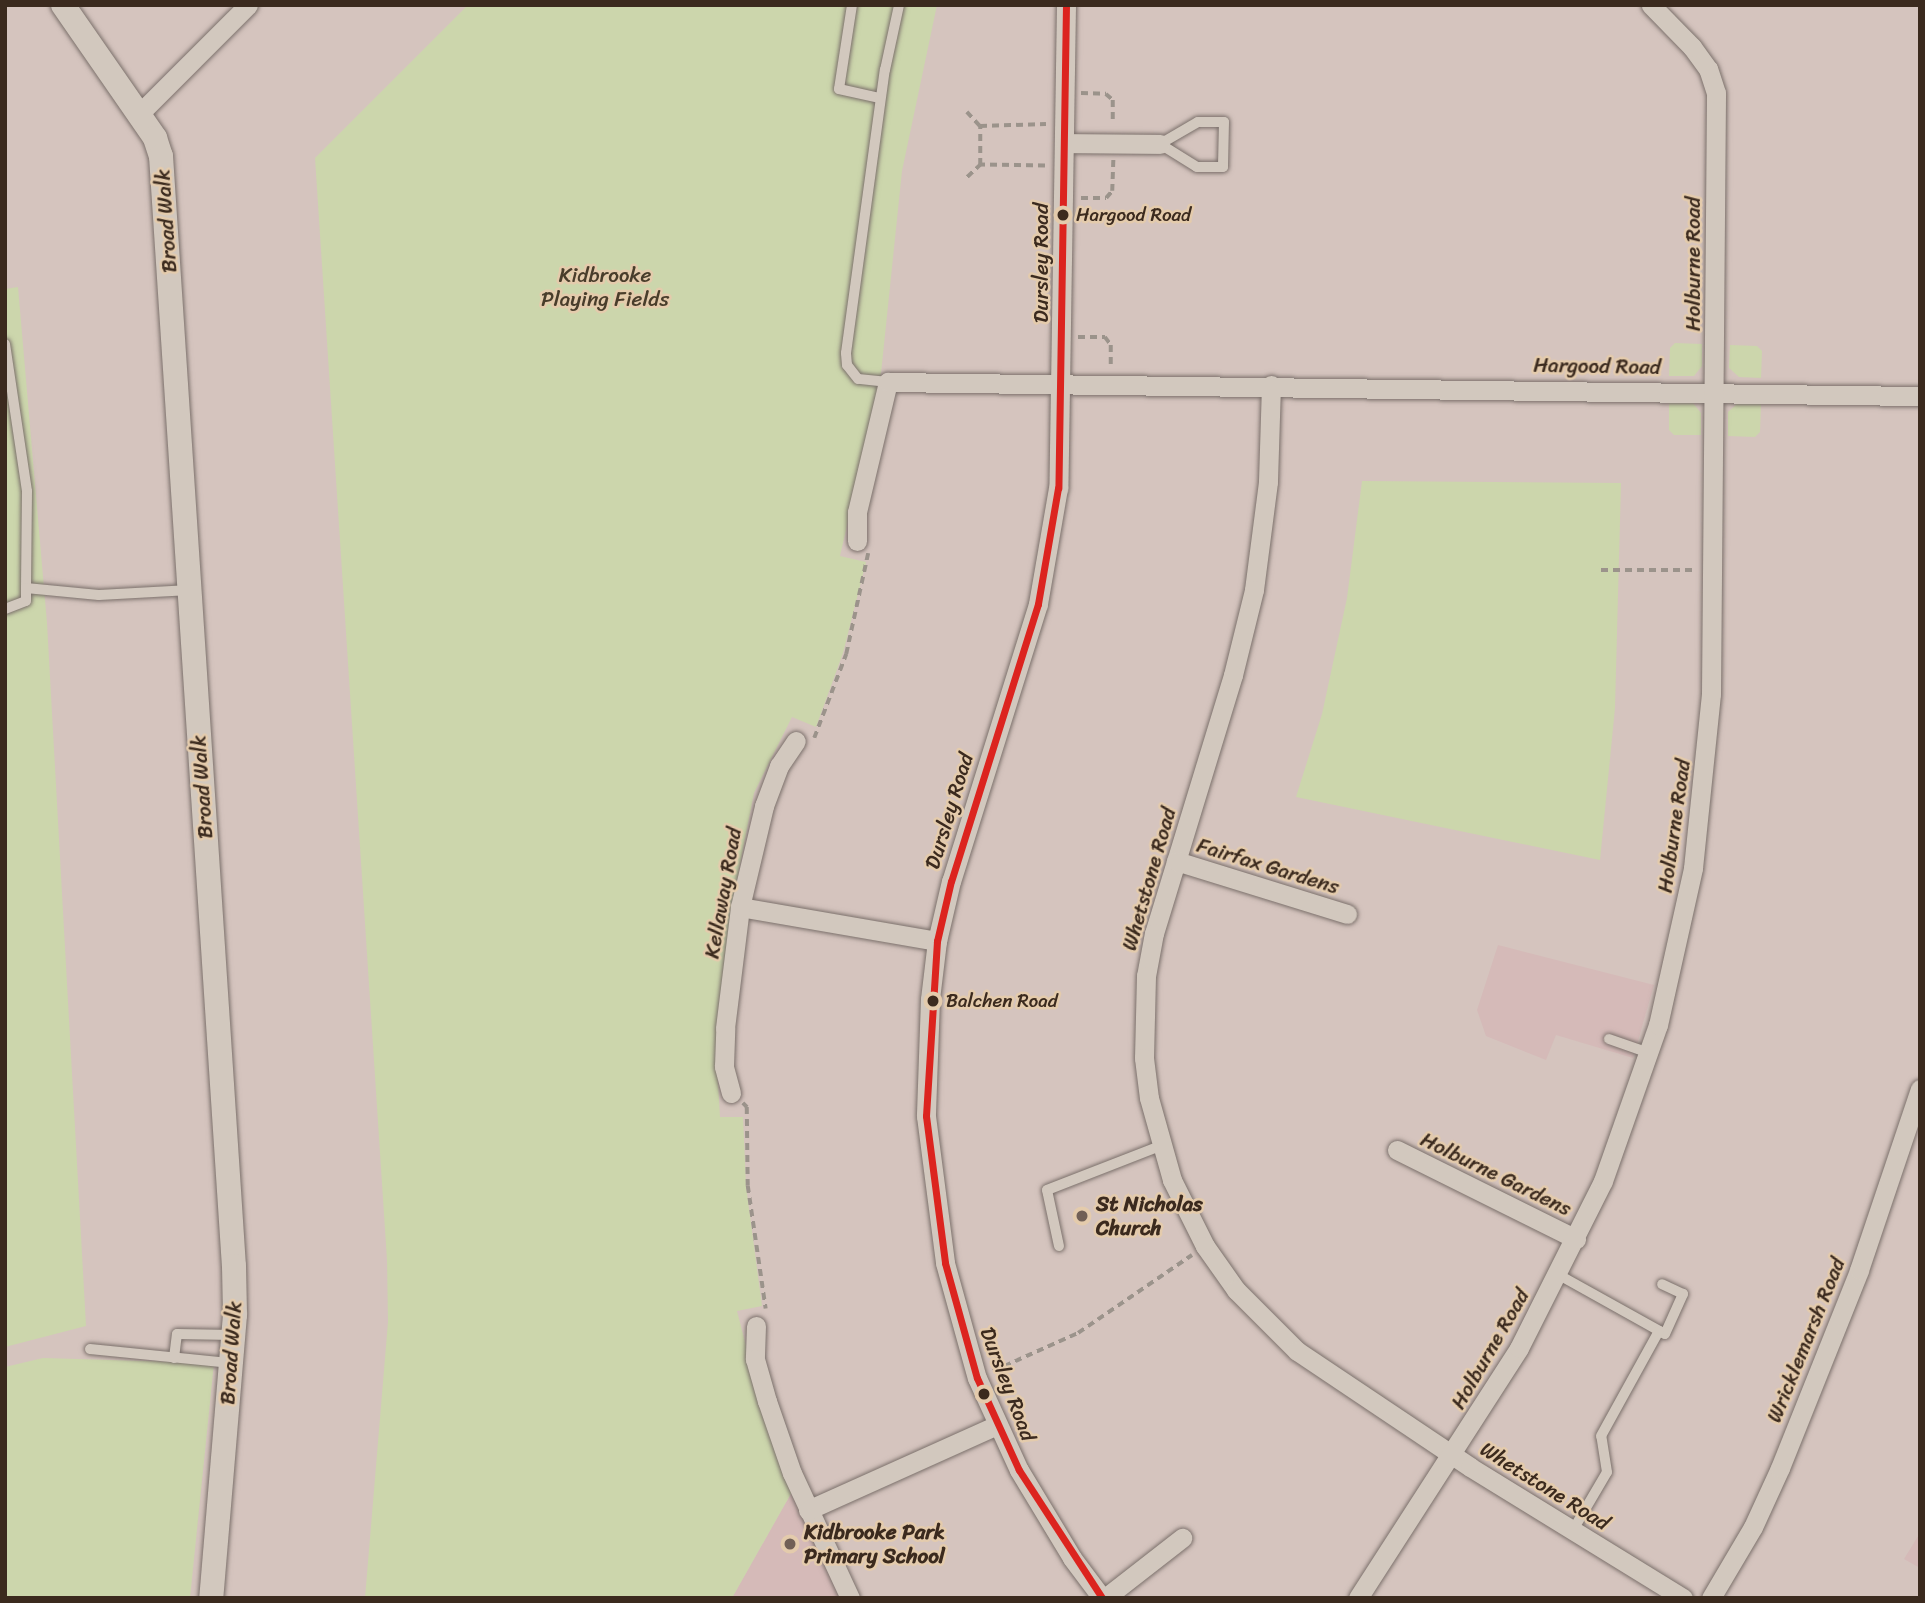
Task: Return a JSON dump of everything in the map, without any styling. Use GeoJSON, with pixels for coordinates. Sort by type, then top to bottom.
{"type":"FeatureCollection","features":[{"type":"Feature","properties":{"kind":"street","name":"Broad Walk"},"geometry":{"type":"LineString","coordinates":[[63,5],[139,114],[162,156],[234,1266],[234,1335],[211,1598]]}},
{"type":"Feature","properties":{"kind":"street"},"geometry":{"type":"LineString","coordinates":[[139,114],[248,5]]}},
{"type":"Feature","properties":{"kind":"street","name":"Dursley Road"},"geometry":{"type":"LineString","coordinates":[[1066,5],[1063,383],[1058,488],[1038,604],[951,881],[937,941],[926,1057],[930,1174],[945,1263],[977,1378],[997,1425],[1047,1519],[1104,1598]]}},
{"type":"Feature","properties":{"kind":"street","name":"Holburne Road"},"geometry":{"type":"LineString","coordinates":[[1358,1598],[1452,1455],[1559,1275],[1603,1181],[1649,1054],[1681,936],[1709,747],[1715,390],[1716,93],[1708,69],[1692,47],[1651,5]]}},
{"type":"Feature","properties":{"kind":"street"},"geometry":{"type":"LineString","coordinates":[[1065,143],[1160,144]]}},
{"type":"Feature","properties":{"kind":"street"},"geometry":{"type":"LineString","coordinates":[[857,541],[857,512],[888,382],[1063,383]]}},
{"type":"Feature","properties":{"kind":"street","name":"Hargood Road"},"geometry":{"type":"LineString","coordinates":[[1063,383],[1557,384],[1920,396]]}},
{"type":"Feature","properties":{"kind":"street","name":"Whetstone Road"},"geometry":{"type":"LineString","coordinates":[[1271,385],[1268,482],[1254,590],[1233,675],[1154,933],[1143,1021],[1149,1098],[1160,1146],[1205,1246],[1236,1290],[1297,1351],[1452,1455],[1683,1598]]}},
{"type":"Feature","properties":{"kind":"street","name":"Kellaway Road"},"geometry":{"type":"LineString","coordinates":[[731,1093],[724,1066],[725,1028],[740,907],[764,806],[779,766],[796,741]]}},
{"type":"Feature","properties":{"kind":"street","name":"Fairfax Gardens"},"geometry":{"type":"LineString","coordinates":[[1175,861],[1347,914]]}},
{"type":"Feature","properties":{"kind":"street"},"geometry":{"type":"LineString","coordinates":[[740,907],[937,941]]}},
{"type":"Feature","properties":{"kind":"street","name":"Wricklemarsh Road"},"geometry":{"type":"LineString","coordinates":[[1711,1598],[1753,1527],[1780,1468],[1859,1270],[1920,1089]]}},
{"type":"Feature","properties":{"kind":"street","name":"Holburne Gardens"},"geometry":{"type":"LineString","coordinates":[[1396,1150],[1576,1239]]}},
{"type":"Feature","properties":{"kind":"street"},"geometry":{"type":"LineString","coordinates":[[756,1326],[755,1359],[767,1401],[808,1510],[850,1598]]}},
{"type":"Feature","properties":{"kind":"street"},"geometry":{"type":"LineString","coordinates":[[808,1510],[997,1425]]}},
{"type":"Feature","properties":{"kind":"street"},"geometry":{"type":"LineString","coordinates":[[1104,1598],[1182,1538]]}},
{"type":"Feature","properties":{"kind":"lane"},"geometry":{"type":"LineString","coordinates":[[852,5],[839,89],[880,98]]}},
{"type":"Feature","properties":{"kind":"lane"},"geometry":{"type":"LineString","coordinates":[[888,382],[858,379],[847,365],[846,354],[880,98],[899,5]]}},
{"type":"Feature","properties":{"kind":"lane"},"geometry":{"type":"LineString","coordinates":[[1198,122],[1224,122],[1223,167],[1197,167],[1160,144],[1198,122]]}},
{"type":"Feature","properties":{"kind":"lane"},"geometry":{"type":"LineString","coordinates":[[5,344],[27,491],[26,601],[5,609]]}},
{"type":"Feature","properties":{"kind":"lane"},"geometry":{"type":"LineString","coordinates":[[26,588],[99,595],[190,590]]}},
{"type":"Feature","properties":{"kind":"lane"},"geometry":{"type":"LineString","coordinates":[[1609,1040],[1649,1054]]}},
{"type":"Feature","properties":{"kind":"lane"},"geometry":{"type":"LineString","coordinates":[[1059,1246],[1046,1190],[1160,1146]]}},
{"type":"Feature","properties":{"kind":"lane"},"geometry":{"type":"LineString","coordinates":[[1559,1275],[1665,1334],[1683,1294],[1661,1284]]}},
{"type":"Feature","properties":{"kind":"lane"},"geometry":{"type":"LineString","coordinates":[[1573,1530],[1608,1472],[1601,1436],[1659,1331]]}},
{"type":"Feature","properties":{"kind":"lane"},"geometry":{"type":"LineString","coordinates":[[174,1357],[177,1334],[234,1335]]}},
{"type":"Feature","properties":{"kind":"lane"},"geometry":{"type":"LineString","coordinates":[[90,1349],[231,1363]]}},
{"type":"Feature","properties":{"kind":"path"},"geometry":{"type":"LineString","coordinates":[[1065,93],[1106,93],[1113,100],[1112,191],[1106,198],[1065,198]]}},
{"type":"Feature","properties":{"kind":"path"},"geometry":{"type":"LineString","coordinates":[[967,112],[980,125],[980,165]]}},
{"type":"Feature","properties":{"kind":"path"},"geometry":{"type":"LineString","coordinates":[[980,125],[1051,124]]}},
{"type":"Feature","properties":{"kind":"path"},"geometry":{"type":"LineString","coordinates":[[967,177],[980,165],[1050,166]]}},
{"type":"Feature","properties":{"kind":"path"},"geometry":{"type":"LineString","coordinates":[[1063,337],[1105,337],[1111,345],[1111,383]]}},
{"type":"Feature","properties":{"kind":"path"},"geometry":{"type":"LineString","coordinates":[[796,741],[815,737],[846,654],[871,556],[857,541]]}},
{"type":"Feature","properties":{"kind":"path"},"geometry":{"type":"LineString","coordinates":[[1601,570],[1699,570]]}},
{"type":"Feature","properties":{"kind":"path"},"geometry":{"type":"LineString","coordinates":[[731,1093],[747,1107],[748,1186],[766,1313],[756,1326]]}},
{"type":"Feature","properties":{"kind":"path"},"geometry":{"type":"LineString","coordinates":[[977,1378],[1078,1333],[1205,1246]]}},
{"type":"Feature","properties":{"kind":"shaded area"},"geometry":{"type":"Polygon","coordinates":[[[1498,945],[1654,985],[1633,1058],[1556,1035],[1546,1060],[1486,1036],[1477,1010],[1498,945]]]}},
{"type":"Feature","properties":{"kind":"shaded area","name":"Kidbrooke Park Primary School"},"geometry":{"type":"Polygon","coordinates":[[[793,1490],[843,1598],[732,1598],[793,1490]]]}},
{"type":"Feature","properties":{"kind":"shaded area"},"geometry":{"type":"Polygon","coordinates":[[[1920,1533],[1920,1568],[1904,1559],[1920,1533]]]}},
{"type":"Feature","properties":{"kind":"green space","name":"Kidbrooke Playing Fields"},"geometry":{"type":"Polygon","coordinates":[[[468,5],[937,5],[902,171],[880,383],[840,556],[866,562],[843,653],[816,727],[792,717],[754,793],[733,901],[718,1081],[720,1117],[743,1117],[746,1186],[762,1306],[737,1311],[758,1392],[793,1490],[732,1598],[365,1598],[388,1322],[387,1260],[315,158],[468,5]]]}},
{"type":"Feature","properties":{"kind":"green space"},"geometry":{"type":"Polygon","coordinates":[[[18,287],[47,623],[86,1326],[5,1347],[5,289],[18,287]]]}},
{"type":"Feature","properties":{"kind":"green space"},"geometry":{"type":"Polygon","coordinates":[[[1675,343],[1702,344],[1702,366],[1694,376],[1669,376],[1670,348],[1675,343]]]}},
{"type":"Feature","properties":{"kind":"green space"},"geometry":{"type":"Polygon","coordinates":[[[1730,345],[1757,346],[1762,351],[1761,378],[1739,377],[1729,368],[1730,345]]]}},
{"type":"Feature","properties":{"kind":"green space"},"geometry":{"type":"Polygon","coordinates":[[[1669,403],[1693,403],[1701,413],[1701,435],[1674,435],[1669,430],[1669,403]]]}},
{"type":"Feature","properties":{"kind":"green space"},"geometry":{"type":"Polygon","coordinates":[[[1738,403],[1761,404],[1760,432],[1755,437],[1728,436],[1728,412],[1738,403]]]}},
{"type":"Feature","properties":{"kind":"green space"},"geometry":{"type":"Polygon","coordinates":[[[1362,481],[1621,483],[1615,708],[1600,860],[1296,797],[1322,714],[1347,598],[1362,481]]]}},
{"type":"Feature","properties":{"kind":"green space"},"geometry":{"type":"Polygon","coordinates":[[[43,1358],[214,1363],[190,1598],[5,1598],[5,1367],[43,1358]]]}},
{"type":"Feature","properties":{"kind":"transit line"},"geometry":{"type":"LineString","coordinates":[[1066,5],[1058,488],[1038,604],[951,881],[937,941],[926,1116],[945,1263],[977,1378],[1019,1470],[1102,1598]]}},
{"type":"Feature","properties":{"kind":"place","name":"Hargood Road"},"geometry":{"type":"Point","coordinates":[1063,215]}},
{"type":"Feature","properties":{"kind":"place","name":"Balchen Road"},"geometry":{"type":"Point","coordinates":[933,1001]}},
{"type":"Feature","properties":{"kind":"place","name":"St Nicholas Church"},"geometry":{"type":"Point","coordinates":[1082,1216]}},
{"type":"Feature","properties":{"kind":"place","name":"Kidbrooke Park Primary School"},"geometry":{"type":"Point","coordinates":[790,1544]}}]}
